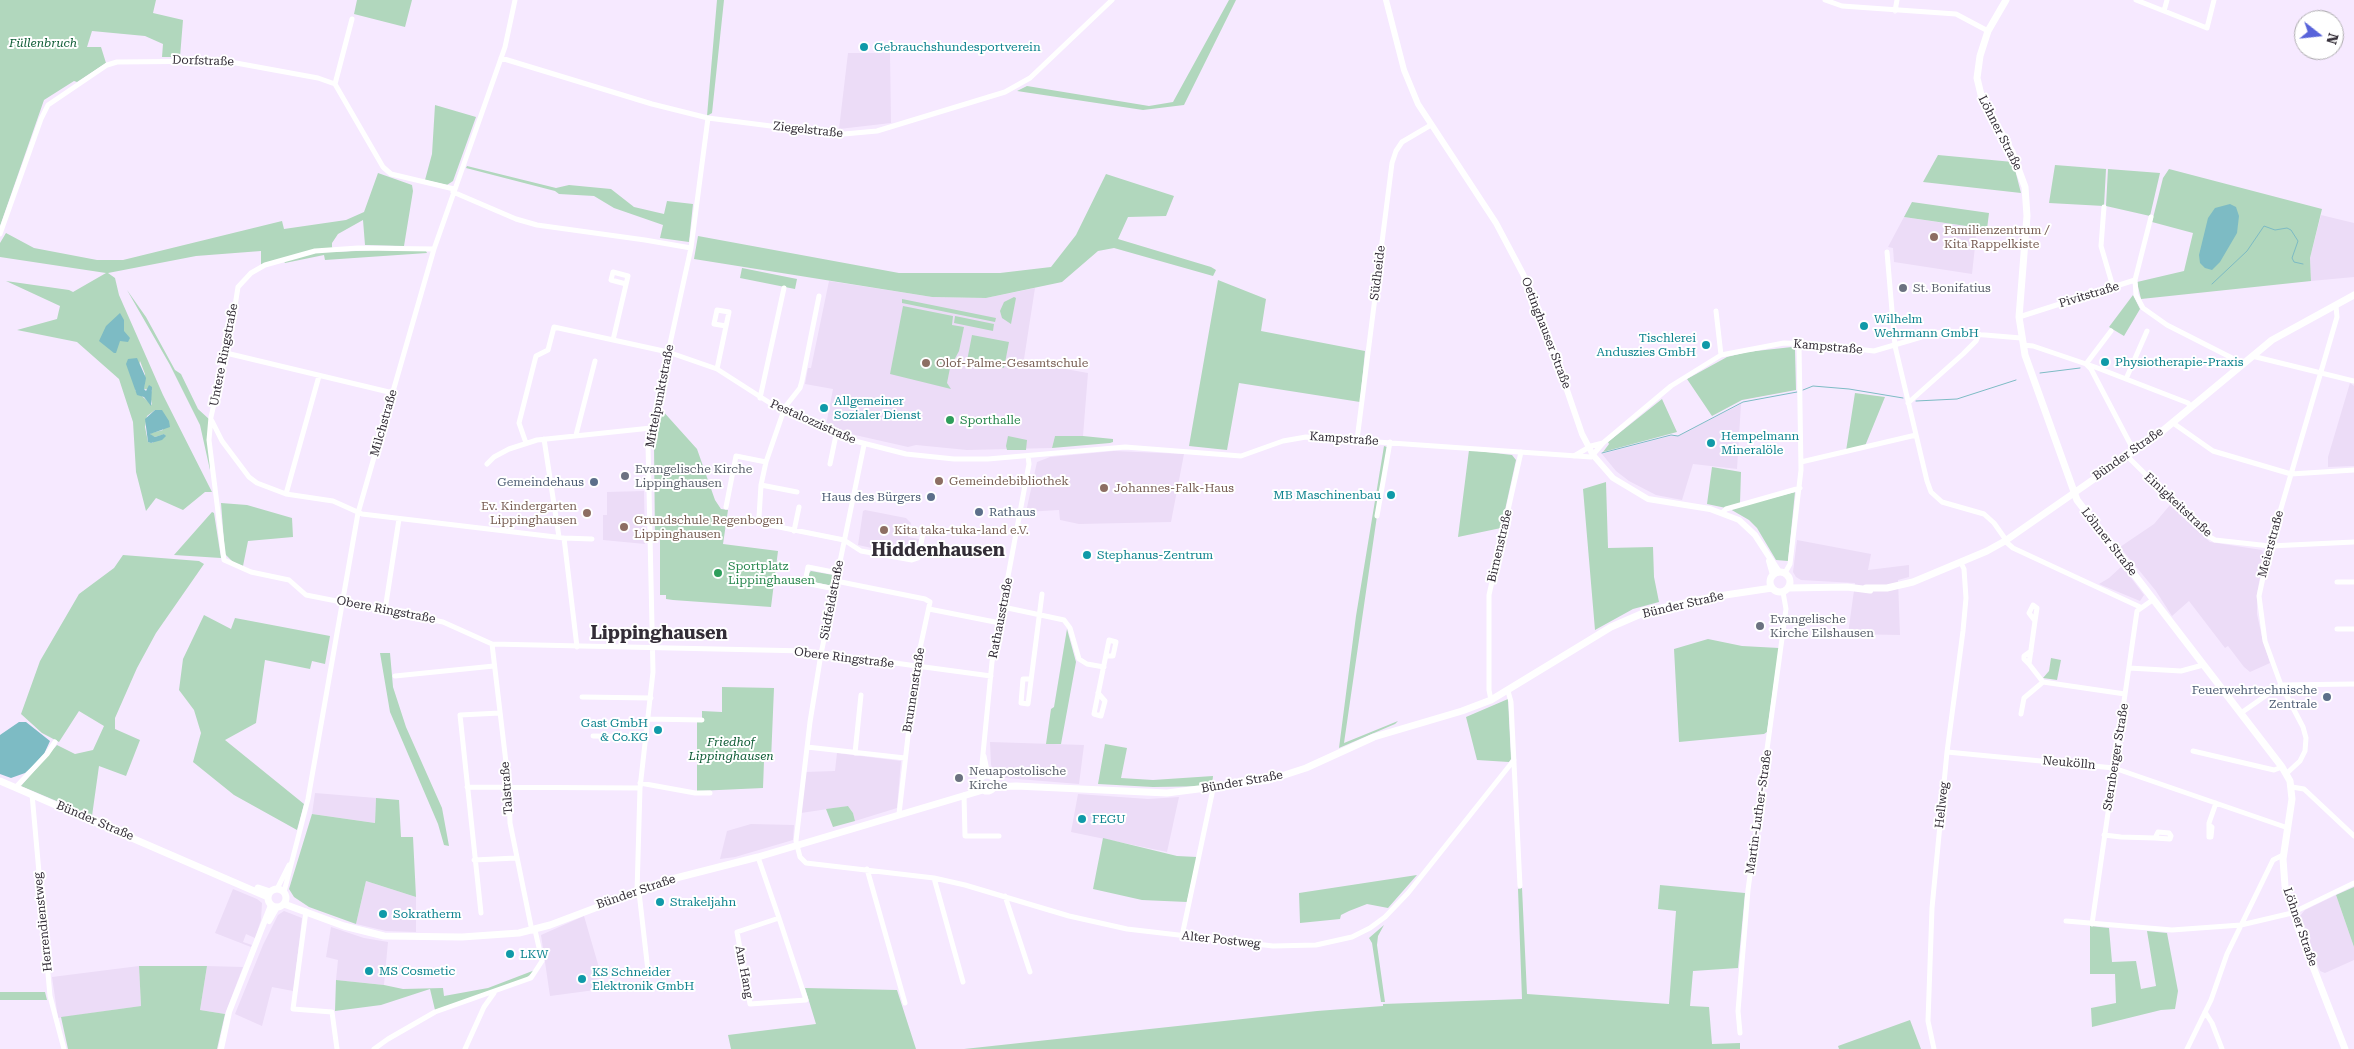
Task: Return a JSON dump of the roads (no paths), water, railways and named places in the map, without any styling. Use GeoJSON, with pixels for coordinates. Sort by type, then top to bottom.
{"type":"FeatureCollection","features":[{"type":"Feature","properties":{"kind":"main road","name":"Löhner Straße"},"geometry":{"type":"LineString","coordinates":[[2006,0],[1988,31],[1978,66],[1979,92],[2016,161],[2023,178],[2026,198],[2019,317],[2022,341],[2073,493],[2282,767],[2292,787],[2292,799],[2283,855],[2285,886],[2292,913],[2345,1049]]}},
{"type":"Feature","properties":{"kind":"main road","name":"Bünder Straße"},"geometry":{"type":"LineString","coordinates":[[1787,587],[1866,588],[1877,591],[1913,582],[2006,541],[2173,423],[2252,356],[2281,335],[2354,295]]}},
{"type":"Feature","properties":{"kind":"main road"},"geometry":{"type":"LineString","coordinates":[[1779,573],[1787,587],[1771,585],[1779,573]]}},
{"type":"Feature","properties":{"kind":"main road","name":"Bünder Straße"},"geometry":{"type":"LineString","coordinates":[[0,781],[344,926],[384,936],[490,936],[534,931],[672,879],[758,857],[964,795],[981,787],[988,791],[994,784],[1143,793],[1213,789],[1269,780],[1288,774],[1374,737],[1462,712],[1491,700],[1522,684],[1611,627],[1632,617],[1671,605],[1750,591],[1771,585]]}},
{"type":"Feature","properties":{"kind":"main road"},"geometry":{"type":"LineString","coordinates":[[981,787],[985,776],[994,784]]}},
{"type":"Feature","properties":{"kind":"street","name":"Milchstraße"},"geometry":{"type":"LineString","coordinates":[[277,898],[294,856],[308,799],[358,513],[434,248],[501,58],[515,0]]}},
{"type":"Feature","properties":{"kind":"street","name":"Ziegelstraße"},"geometry":{"type":"LineString","coordinates":[[501,58],[652,104],[708,118],[844,134],[886,129],[1005,92],[1030,78],[1112,0]]}},
{"type":"Feature","properties":{"kind":"street","name":"Oetinghauser Straße"},"geometry":{"type":"LineString","coordinates":[[1386,0],[1404,70],[1418,104],[1496,223],[1523,274],[1542,317],[1593,455],[1613,478],[1642,496],[1661,502],[1699,506],[1723,512],[1739,520],[1748,526],[1779,573]]}},
{"type":"Feature","properties":{"kind":"street"},"geometry":{"type":"LineString","coordinates":[[1825,0],[1842,6],[1956,14],[1988,31]]}},
{"type":"Feature","properties":{"kind":"street"},"geometry":{"type":"LineString","coordinates":[[1895,11],[1897,0]]}},
{"type":"Feature","properties":{"kind":"street"},"geometry":{"type":"LineString","coordinates":[[2136,0],[2207,28],[2214,0]]}},
{"type":"Feature","properties":{"kind":"street"},"geometry":{"type":"LineString","coordinates":[[2164,11],[2167,0]]}},
{"type":"Feature","properties":{"kind":"street"},"geometry":{"type":"LineString","coordinates":[[352,19],[335,84],[382,167],[391,174],[453,191],[516,219],[537,225],[691,248]]}},
{"type":"Feature","properties":{"kind":"street","name":"Dorfstraße"},"geometry":{"type":"LineString","coordinates":[[0,234],[45,110],[52,102],[107,65],[128,61],[225,61],[318,78],[335,84]]}},
{"type":"Feature","properties":{"kind":"street","name":"Mittelpunktstraße"},"geometry":{"type":"LineString","coordinates":[[648,971],[638,892],[640,786],[651,698],[653,648],[648,444],[691,248],[708,118]]}},
{"type":"Feature","properties":{"kind":"street","name":"Südheide"},"geometry":{"type":"LineString","coordinates":[[1357,440],[1392,163],[1396,151],[1402,142],[1430,125]]}},
{"type":"Feature","properties":{"kind":"street"},"geometry":{"type":"LineString","coordinates":[[2104,207],[2101,246],[2113,287]]}},
{"type":"Feature","properties":{"kind":"street"},"geometry":{"type":"LineString","coordinates":[[2135,280],[2151,217]]}},
{"type":"Feature","properties":{"kind":"street","name":"Untere Ringstraße"},"geometry":{"type":"LineString","coordinates":[[434,248],[358,248],[315,251],[261,267],[251,273],[238,287],[212,421],[222,442],[257,483],[286,494],[333,501],[358,513],[561,538],[592,539]]}},
{"type":"Feature","properties":{"kind":"street"},"geometry":{"type":"LineString","coordinates":[[1887,252],[1895,346],[1927,481],[1936,498],[1951,506],[1984,514],[1994,523],[2013,548],[2140,607],[2154,599]]}},
{"type":"Feature","properties":{"kind":"street","name":"Pivitstraße"},"geometry":{"type":"LineString","coordinates":[[2019,317],[2135,280],[2136,295],[2143,308],[2154,317],[2238,361],[2242,365]]}},
{"type":"Feature","properties":{"kind":"street"},"geometry":{"type":"LineString","coordinates":[[614,340],[626,284]]}},
{"type":"Feature","properties":{"kind":"street"},"geometry":{"type":"LineString","coordinates":[[760,398],[784,288]]}},
{"type":"Feature","properties":{"kind":"street"},"geometry":{"type":"LineString","coordinates":[[818,296],[802,381],[784,412],[766,462],[761,485],[759,517],[764,524],[844,540],[861,551],[912,560],[918,558],[923,534]]}},
{"type":"Feature","properties":{"kind":"street","name":"Meierstraße"},"geometry":{"type":"LineString","coordinates":[[2286,774],[2300,761],[2306,744],[2305,732],[2281,685],[2265,641],[2260,619],[2259,596],[2270,546],[2337,317],[2336,306]]}},
{"type":"Feature","properties":{"kind":"street"},"geometry":{"type":"LineString","coordinates":[[1716,311],[1721,355]]}},
{"type":"Feature","properties":{"kind":"street"},"geometry":{"type":"LineString","coordinates":[[717,369],[726,326]]}},
{"type":"Feature","properties":{"kind":"street","name":"Pestalozzistraße"},"geometry":{"type":"LineString","coordinates":[[526,443],[519,423],[536,356],[548,350],[554,327],[668,352],[717,369],[784,412],[836,435],[864,444],[906,454],[950,459],[1028,456]]}},
{"type":"Feature","properties":{"kind":"street"},"geometry":{"type":"LineString","coordinates":[[2111,331],[2086,364],[2091,369],[2134,451]]}},
{"type":"Feature","properties":{"kind":"street"},"geometry":{"type":"LineString","coordinates":[[2126,379],[2147,331]]}},
{"type":"Feature","properties":{"kind":"street","name":"Kampstraße"},"geometry":{"type":"LineString","coordinates":[[1028,456],[1125,447],[1242,456],[1297,437],[1573,456],[1593,455],[1603,443],[1671,386],[1721,355],[1749,348],[1784,343],[1874,351],[1935,333],[1979,334],[2022,341],[2188,403],[2191,407]]}},
{"type":"Feature","properties":{"kind":"street"},"geometry":{"type":"LineString","coordinates":[[1908,403],[1963,354],[1976,341],[1979,334]]}},
{"type":"Feature","properties":{"kind":"street"},"geometry":{"type":"LineString","coordinates":[[1779,573],[1790,564],[1800,488],[1802,462],[1799,344]]}},
{"type":"Feature","properties":{"kind":"street"},"geometry":{"type":"LineString","coordinates":[[226,354],[392,393]]}},
{"type":"Feature","properties":{"kind":"street"},"geometry":{"type":"LineString","coordinates":[[2252,356],[2254,359],[2354,381]]}},
{"type":"Feature","properties":{"kind":"street"},"geometry":{"type":"LineString","coordinates":[[576,435],[595,361]]}},
{"type":"Feature","properties":{"kind":"street"},"geometry":{"type":"LineString","coordinates":[[286,494],[319,376]]}},
{"type":"Feature","properties":{"kind":"street","name":"Obere Ringstraße"},"geometry":{"type":"LineString","coordinates":[[212,421],[209,440],[224,560],[251,572],[289,580],[306,595],[443,622],[492,644],[806,651],[991,676]]}},
{"type":"Feature","properties":{"kind":"street"},"geometry":{"type":"LineString","coordinates":[[2173,423],[2213,451],[2291,474],[2354,470]]}},
{"type":"Feature","properties":{"kind":"street"},"geometry":{"type":"LineString","coordinates":[[487,464],[494,456],[526,443],[544,439],[651,428]]}},
{"type":"Feature","properties":{"kind":"street"},"geometry":{"type":"LineString","coordinates":[[830,464],[836,435]]}},
{"type":"Feature","properties":{"kind":"street"},"geometry":{"type":"LineString","coordinates":[[1802,462],[1916,436]]}},
{"type":"Feature","properties":{"kind":"street"},"geometry":{"type":"LineString","coordinates":[[544,439],[578,647]]}},
{"type":"Feature","properties":{"kind":"street"},"geometry":{"type":"LineString","coordinates":[[1377,516],[1390,442]]}},
{"type":"Feature","properties":{"kind":"street","name":"Kampstraße"},"geometry":{"type":"LineString","coordinates":[[1573,456],[1603,443]]}},
{"type":"Feature","properties":{"kind":"street","name":"Südfeldstraße"},"geometry":{"type":"LineString","coordinates":[[796,845],[806,747],[821,654],[864,444]]}},
{"type":"Feature","properties":{"kind":"street","name":"Birnenstraße"},"geometry":{"type":"LineString","coordinates":[[1491,700],[1489,690],[1490,588],[1521,452]]}},
{"type":"Feature","properties":{"kind":"street"},"geometry":{"type":"LineString","coordinates":[[726,507],[736,456],[766,462]]}},
{"type":"Feature","properties":{"kind":"street","name":"Rathausstraße"},"geometry":{"type":"LineString","coordinates":[[985,776],[984,751],[991,676],[1030,464],[1028,456]]}},
{"type":"Feature","properties":{"kind":"street","name":"Einigkeitstraße"},"geometry":{"type":"LineString","coordinates":[[2127,456],[2208,536],[2221,541],[2270,546],[2354,542]]}},
{"type":"Feature","properties":{"kind":"street"},"geometry":{"type":"LineString","coordinates":[[761,485],[797,492]]}},
{"type":"Feature","properties":{"kind":"street"},"geometry":{"type":"LineString","coordinates":[[1723,512],[1726,509],[1800,488]]}},
{"type":"Feature","properties":{"kind":"street"},"geometry":{"type":"LineString","coordinates":[[794,531],[799,507]]}},
{"type":"Feature","properties":{"kind":"street"},"geometry":{"type":"LineString","coordinates":[[385,610],[399,519]]}},
{"type":"Feature","properties":{"kind":"street","name":"Hellweg"},"geometry":{"type":"LineString","coordinates":[[1934,1049],[1928,1021],[1932,908],[1947,752],[1965,614],[1965,589],[1961,562]]}},
{"type":"Feature","properties":{"kind":"street"},"geometry":{"type":"LineString","coordinates":[[835,589],[805,583],[808,567],[838,573]]}},
{"type":"Feature","properties":{"kind":"street"},"geometry":{"type":"LineString","coordinates":[[836,581],[925,599],[930,602],[929,609],[1000,624]]}},
{"type":"Feature","properties":{"kind":"street"},"geometry":{"type":"LineString","coordinates":[[2337,582],[2354,582]]}},
{"type":"Feature","properties":{"kind":"street","name":"Martin-Luther-Straße"},"geometry":{"type":"LineString","coordinates":[[1740,1033],[1738,1011],[1748,890],[1786,609],[1787,587]]}},
{"type":"Feature","properties":{"kind":"street"},"geometry":{"type":"LineString","coordinates":[[1031,679],[1023,678],[1020,703],[1028,704],[1042,594]]}},
{"type":"Feature","properties":{"kind":"street"},"geometry":{"type":"LineString","coordinates":[[1003,607],[1059,618],[1067,622],[1079,659],[1087,664],[1104,667]]}},
{"type":"Feature","properties":{"kind":"street","name":"Sternberger Straße"},"geometry":{"type":"LineString","coordinates":[[2092,924],[2137,611],[2140,607]]}},
{"type":"Feature","properties":{"kind":"street","name":"Brunnenstraße"},"geometry":{"type":"LineString","coordinates":[[900,814],[916,667],[929,609]]}},
{"type":"Feature","properties":{"kind":"street"},"geometry":{"type":"LineString","coordinates":[[2035,621],[2029,664],[2043,682],[2125,694]]}},
{"type":"Feature","properties":{"kind":"street"},"geometry":{"type":"LineString","coordinates":[[2337,629],[2354,629]]}},
{"type":"Feature","properties":{"kind":"street","name":"Talstraße"},"geometry":{"type":"LineString","coordinates":[[374,1049],[388,1038],[435,1012],[525,981],[539,967],[542,957],[516,858],[510,823],[509,788],[492,644]]}},
{"type":"Feature","properties":{"kind":"street"},"geometry":{"type":"LineString","coordinates":[[1098,693],[1106,656]]}},
{"type":"Feature","properties":{"kind":"street"},"geometry":{"type":"LineString","coordinates":[[2129,668],[2181,671],[2203,665]]}},
{"type":"Feature","properties":{"kind":"street"},"geometry":{"type":"LineString","coordinates":[[396,676],[494,666]]}},
{"type":"Feature","properties":{"kind":"street"},"geometry":{"type":"LineString","coordinates":[[2021,714],[2024,698],[2043,682]]}},
{"type":"Feature","properties":{"kind":"street"},"geometry":{"type":"LineString","coordinates":[[2241,713],[2281,685],[2354,684]]}},
{"type":"Feature","properties":{"kind":"street"},"geometry":{"type":"LineString","coordinates":[[1510,690],[1520,886]]}},
{"type":"Feature","properties":{"kind":"street"},"geometry":{"type":"LineString","coordinates":[[855,752],[861,694]]}},
{"type":"Feature","properties":{"kind":"street"},"geometry":{"type":"LineString","coordinates":[[582,697],[651,698]]}},
{"type":"Feature","properties":{"kind":"street"},"geometry":{"type":"LineString","coordinates":[[481,913],[460,715],[500,713]]}},
{"type":"Feature","properties":{"kind":"street"},"geometry":{"type":"LineString","coordinates":[[648,719],[702,720]]}},
{"type":"Feature","properties":{"kind":"street"},"geometry":{"type":"LineString","coordinates":[[593,736],[645,737]]}},
{"type":"Feature","properties":{"kind":"street"},"geometry":{"type":"LineString","coordinates":[[16,787],[47,754],[55,742]]}},
{"type":"Feature","properties":{"kind":"street"},"geometry":{"type":"LineString","coordinates":[[806,747],[905,758]]}},
{"type":"Feature","properties":{"kind":"street"},"geometry":{"type":"LineString","coordinates":[[2193,751],[2274,770],[2282,767]]}},
{"type":"Feature","properties":{"kind":"street","name":"Neukölln"},"geometry":{"type":"LineString","coordinates":[[1947,752],[2114,768],[2288,828]]}},
{"type":"Feature","properties":{"kind":"street","name":"Alter Postweg"},"geometry":{"type":"LineString","coordinates":[[796,845],[800,857],[806,863],[934,878],[1005,896],[1069,916],[1118,927],[1182,936],[1300,947],[1339,941],[1370,928],[1385,917],[1408,893],[1514,760]]}},
{"type":"Feature","properties":{"kind":"street"},"geometry":{"type":"LineString","coordinates":[[467,787],[640,786],[710,793]]}},
{"type":"Feature","properties":{"kind":"street"},"geometry":{"type":"LineString","coordinates":[[2292,787],[2304,789],[2354,836]]}},
{"type":"Feature","properties":{"kind":"street"},"geometry":{"type":"LineString","coordinates":[[1182,936],[1213,789]]}},
{"type":"Feature","properties":{"kind":"street","name":"Herrendienstweg"},"geometry":{"type":"LineString","coordinates":[[32,794],[50,996],[64,1049]]}},
{"type":"Feature","properties":{"kind":"street"},"geometry":{"type":"LineString","coordinates":[[964,795],[965,836],[999,836]]}},
{"type":"Feature","properties":{"kind":"street"},"geometry":{"type":"LineString","coordinates":[[2209,825],[2216,803]]}},
{"type":"Feature","properties":{"kind":"street"},"geometry":{"type":"LineString","coordinates":[[2104,835],[2155,838]]}},
{"type":"Feature","properties":{"kind":"street"},"geometry":{"type":"LineString","coordinates":[[2187,1049],[2205,1012],[2241,925],[2273,860],[2283,855]]}},
{"type":"Feature","properties":{"kind":"street","name":"Am Hang"},"geometry":{"type":"LineString","coordinates":[[758,857],[779,918],[806,1000],[750,1004],[737,932],[779,918]]}},
{"type":"Feature","properties":{"kind":"street"},"geometry":{"type":"LineString","coordinates":[[474,860],[516,858]]}},
{"type":"Feature","properties":{"kind":"street"},"geometry":{"type":"LineString","coordinates":[[867,869],[905,1004]]}},
{"type":"Feature","properties":{"kind":"street"},"geometry":{"type":"LineString","coordinates":[[934,878],[963,982]]}},
{"type":"Feature","properties":{"kind":"street"},"geometry":{"type":"LineString","coordinates":[[2066,921],[2172,930],[2241,925],[2292,913],[2354,883]]}},
{"type":"Feature","properties":{"kind":"street"},"geometry":{"type":"LineString","coordinates":[[1005,896],[1030,972]]}},
{"type":"Feature","properties":{"kind":"street"},"geometry":{"type":"LineString","coordinates":[[221,1049],[229,1012],[277,898]]}},
{"type":"Feature","properties":{"kind":"street"},"geometry":{"type":"LineString","coordinates":[[306,911],[293,1009],[332,1012],[337,1049]]}},
{"type":"Feature","properties":{"kind":"street"},"geometry":{"type":"LineString","coordinates":[[465,1049],[484,1008],[494,993]]}},
{"type":"Feature","properties":{"kind":"street"},"geometry":{"type":"LineString","coordinates":[[479,998],[483,1002],[484,1008]]}},
{"type":"Feature","properties":{"kind":"street"},"geometry":{"type":"LineString","coordinates":[[2205,1012],[2212,1023],[2222,1049]]}},
{"type":"Feature","properties":{"kind":"waterway"},"geometry":{"type":"LineString","coordinates":[[2212,284],[2247,251],[2264,226],[2275,230],[2287,228],[2291,230],[2298,241],[2292,258],[2294,262],[2303,264]]}},
{"type":"Feature","properties":{"kind":"waterway"},"geometry":{"type":"LineString","coordinates":[[2040,373],[2080,368]]}},
{"type":"Feature","properties":{"kind":"waterway"},"geometry":{"type":"LineString","coordinates":[[1916,401],[1957,399],[2016,380]]}},
{"type":"Feature","properties":{"kind":"waterway"},"geometry":{"type":"LineString","coordinates":[[1803,390],[1813,386],[1849,389],[1903,398]]}},
{"type":"Feature","properties":{"kind":"waterway"},"geometry":{"type":"LineString","coordinates":[[1602,453],[1671,435],[1678,436],[1743,402],[1797,392]]}},
{"type":"Feature","properties":{"kind":"place","name":"Gebrauchshundesportverein"},"geometry":{"type":"Point","coordinates":[864,47]}},
{"type":"Feature","properties":{"kind":"place","name":"Familienzentrum / Kita Rappelkiste"},"geometry":{"type":"Point","coordinates":[1934,237]}},
{"type":"Feature","properties":{"kind":"place","name":"St. Bonifatius"},"geometry":{"type":"Point","coordinates":[1903,288]}},
{"type":"Feature","properties":{"kind":"place","name":"Wilhelm Wehrmann GmbH"},"geometry":{"type":"Point","coordinates":[1864,326]}},
{"type":"Feature","properties":{"kind":"place","name":"Tischlerei Anduszies GmbH"},"geometry":{"type":"Point","coordinates":[1706,345]}},
{"type":"Feature","properties":{"kind":"place","name":"Physiotherapie-Praxis"},"geometry":{"type":"Point","coordinates":[2105,362]}},
{"type":"Feature","properties":{"kind":"place","name":"Olof-Palme-Gesamtschule"},"geometry":{"type":"Point","coordinates":[926,363]}},
{"type":"Feature","properties":{"kind":"place","name":"Allgemeiner Sozialer Dienst"},"geometry":{"type":"Point","coordinates":[824,408]}},
{"type":"Feature","properties":{"kind":"place","name":"Sporthalle"},"geometry":{"type":"Point","coordinates":[950,420]}},
{"type":"Feature","properties":{"kind":"place","name":"Hempelmann Mineralöle"},"geometry":{"type":"Point","coordinates":[1711,443]}},
{"type":"Feature","properties":{"kind":"place","name":"Evangelische Kirche Lippinghausen"},"geometry":{"type":"Point","coordinates":[625,476]}},
{"type":"Feature","properties":{"kind":"place","name":"Gemeindebibliothek"},"geometry":{"type":"Point","coordinates":[939,481]}},
{"type":"Feature","properties":{"kind":"place","name":"Gemeindehaus"},"geometry":{"type":"Point","coordinates":[594,482]}},
{"type":"Feature","properties":{"kind":"place","name":"Johannes-Falk-Haus"},"geometry":{"type":"Point","coordinates":[1104,488]}},
{"type":"Feature","properties":{"kind":"place","name":"MB Maschinenbau"},"geometry":{"type":"Point","coordinates":[1391,495]}},
{"type":"Feature","properties":{"kind":"place","name":"Haus des Bürgers"},"geometry":{"type":"Point","coordinates":[931,497]}},
{"type":"Feature","properties":{"kind":"place","name":"Rathaus"},"geometry":{"type":"Point","coordinates":[979,512]}},
{"type":"Feature","properties":{"kind":"place","name":"Ev. Kindergarten Lippinghausen"},"geometry":{"type":"Point","coordinates":[587,513]}},
{"type":"Feature","properties":{"kind":"place","name":"Grundschule Regenbogen Lippinghausen"},"geometry":{"type":"Point","coordinates":[624,527]}},
{"type":"Feature","properties":{"kind":"place","name":"Kita taka-tuka-land e.V."},"geometry":{"type":"Point","coordinates":[884,530]}},
{"type":"Feature","properties":{"kind":"place","name":"Stephanus-Zentrum"},"geometry":{"type":"Point","coordinates":[1087,555]}},
{"type":"Feature","properties":{"kind":"place","name":"Sportplatz Lippinghausen"},"geometry":{"type":"Point","coordinates":[718,573]}},
{"type":"Feature","properties":{"kind":"place","name":"Evangelische Kirche Eilshausen"},"geometry":{"type":"Point","coordinates":[1760,626]}},
{"type":"Feature","properties":{"kind":"place","name":"Feuerwehrtechnische Zentrale"},"geometry":{"type":"Point","coordinates":[2327,697]}},
{"type":"Feature","properties":{"kind":"place","name":"Gast GmbH & Co.KG"},"geometry":{"type":"Point","coordinates":[658,730]}},
{"type":"Feature","properties":{"kind":"place","name":"Neuapostolische Kirche"},"geometry":{"type":"Point","coordinates":[959,778]}},
{"type":"Feature","properties":{"kind":"place","name":"FEGU"},"geometry":{"type":"Point","coordinates":[1082,819]}},
{"type":"Feature","properties":{"kind":"place","name":"Strakeljahn"},"geometry":{"type":"Point","coordinates":[660,902]}},
{"type":"Feature","properties":{"kind":"place","name":"Sokratherm"},"geometry":{"type":"Point","coordinates":[383,914]}},
{"type":"Feature","properties":{"kind":"place","name":"LKW"},"geometry":{"type":"Point","coordinates":[510,954]}},
{"type":"Feature","properties":{"kind":"place","name":"MS Cosmetic"},"geometry":{"type":"Point","coordinates":[369,971]}},
{"type":"Feature","properties":{"kind":"place","name":"KS Schneider Elektronik GmbH"},"geometry":{"type":"Point","coordinates":[582,979]}},
{"type":"Feature","properties":{"kind":"district","name":"Hiddenhausen"},"geometry":{"type":"Point","coordinates":[938,551]}},
{"type":"Feature","properties":{"kind":"district","name":"Lippinghausen"},"geometry":{"type":"Point","coordinates":[659,634]}},
{"type":"Feature","properties":{"kind":"park label","name":"Füllenbruch"},"geometry":{"type":"Point","coordinates":[43,43]}},
{"type":"Feature","properties":{"kind":"park label","name":"Friedhof Lippinghausen"},"geometry":{"type":"Point","coordinates":[731,749]}}]}
